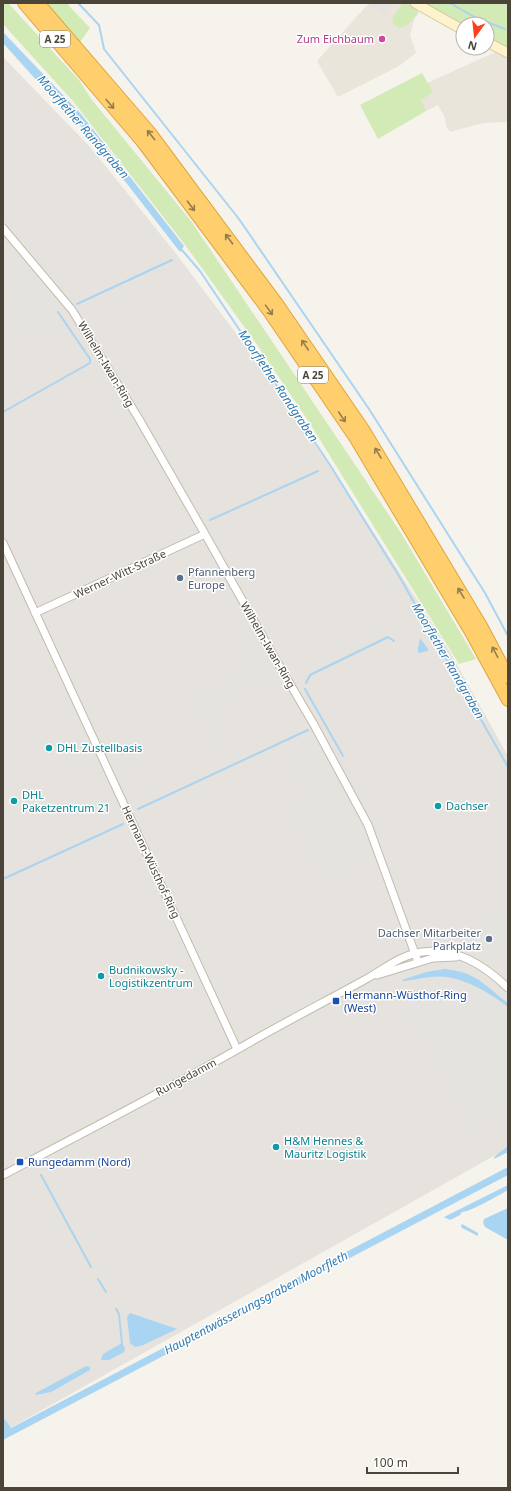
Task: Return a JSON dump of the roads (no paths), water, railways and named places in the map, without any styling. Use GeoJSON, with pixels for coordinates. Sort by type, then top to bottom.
{"type":"FeatureCollection","features":[{"type":"Feature","properties":{"kind":"highway","name":"A 25"},"geometry":{"type":"LineString","coordinates":[[24,3],[142,141],[269,311],[355,437],[471,632],[508,700]]}},
{"type":"Feature","properties":{"kind":"highway","name":"A 25"},"geometry":{"type":"LineString","coordinates":[[38,3],[150,133],[277,304],[364,431],[473,613],[508,677]]}},
{"type":"Feature","properties":{"kind":"street"},"geometry":{"type":"LineString","coordinates":[[415,3],[455,26]]}},
{"type":"Feature","properties":{"kind":"street"},"geometry":{"type":"LineString","coordinates":[[495,46],[508,53]]}},
{"type":"Feature","properties":{"kind":"street","name":"Wilhelm-Iwan-Ring"},"geometry":{"type":"LineString","coordinates":[[3,228],[72,310],[139,419],[313,723],[368,825],[418,962]]}},
{"type":"Feature","properties":{"kind":"street","name":"Werner-Witt-Straße"},"geometry":{"type":"LineString","coordinates":[[35,612],[205,534]]}},
{"type":"Feature","properties":{"kind":"street","name":"Hermann-Wüsthof-Ring"},"geometry":{"type":"LineString","coordinates":[[3,543],[237,1049]]}},
{"type":"Feature","properties":{"kind":"street","name":"Rungedamm"},"geometry":{"type":"LineString","coordinates":[[3,1175],[369,977],[395,961],[415,953],[429,951],[457,954],[488,970],[508,988]]}},
{"type":"Feature","properties":{"kind":"street","name":"Rungedamm"},"geometry":{"type":"LineString","coordinates":[[369,977],[433,958],[447,957],[467,959]]}},
{"type":"Feature","properties":{"kind":"water"},"geometry":{"type":"Polygon","coordinates":[[[3,32],[81,114],[184,246],[180,252],[70,113],[48,93],[3,43],[3,32]]]}},
{"type":"Feature","properties":{"kind":"water"},"geometry":{"type":"Polygon","coordinates":[[[420,639],[428,649],[428,651],[418,653],[420,639]]]}},
{"type":"Feature","properties":{"kind":"water"},"geometry":{"type":"Polygon","coordinates":[[[445,969],[455,970],[478,979],[504,1000],[508,1004],[508,1007],[479,988],[464,981],[436,976],[404,981],[402,980],[426,972],[445,969]]]}},
{"type":"Feature","properties":{"kind":"water"},"geometry":{"type":"Polygon","coordinates":[[[508,1146],[508,1152],[494,1159],[495,1156],[508,1146]]]}},
{"type":"Feature","properties":{"kind":"water","name":"Hauptentwässerungsgraben Moorfleth"},"geometry":{"type":"Polygon","coordinates":[[[508,1167],[508,1175],[3,1440],[3,1417],[11,1428],[508,1167]]]}},
{"type":"Feature","properties":{"kind":"water"},"geometry":{"type":"Polygon","coordinates":[[[508,1185],[508,1190],[478,1206],[462,1212],[460,1215],[450,1220],[444,1217],[508,1185]]]}},
{"type":"Feature","properties":{"kind":"water"},"geometry":{"type":"Polygon","coordinates":[[[508,1208],[508,1240],[485,1227],[483,1223],[484,1219],[508,1208]]]}},
{"type":"Feature","properties":{"kind":"water"},"geometry":{"type":"Polygon","coordinates":[[[462,1224],[478,1233],[478,1236],[462,1228],[462,1224]]]}},
{"type":"Feature","properties":{"kind":"water"},"geometry":{"type":"Polygon","coordinates":[[[130,1313],[177,1329],[143,1345],[135,1347],[130,1343],[127,1317],[130,1313]]]}},
{"type":"Feature","properties":{"kind":"water"},"geometry":{"type":"Polygon","coordinates":[[[122,1343],[125,1348],[124,1352],[109,1360],[101,1360],[103,1354],[122,1343]]]}},
{"type":"Feature","properties":{"kind":"water"},"geometry":{"type":"Polygon","coordinates":[[[86,1366],[90,1367],[90,1370],[51,1392],[35,1395],[36,1393],[86,1366]]]}},
{"type":"Feature","properties":{"kind":"waterway"},"geometry":{"type":"LineString","coordinates":[[78,3],[99,25],[104,49],[239,219],[369,409],[485,593],[508,636]]}},
{"type":"Feature","properties":{"kind":"waterway"},"geometry":{"type":"LineString","coordinates":[[450,3],[476,18],[505,29]]}},
{"type":"Feature","properties":{"kind":"waterway","name":"Moorflether Randgraben"},"geometry":{"type":"LineString","coordinates":[[181,249],[200,271],[330,465],[399,576],[508,767]]}},
{"type":"Feature","properties":{"kind":"waterway"},"geometry":{"type":"LineString","coordinates":[[77,304],[172,260]]}},
{"type":"Feature","properties":{"kind":"waterway"},"geometry":{"type":"LineString","coordinates":[[3,412],[90,363],[90,359],[58,312]]}},
{"type":"Feature","properties":{"kind":"waterway"},"geometry":{"type":"LineString","coordinates":[[210,520],[318,471]]}},
{"type":"Feature","properties":{"kind":"waterway"},"geometry":{"type":"LineString","coordinates":[[306,683],[310,675],[388,637],[394,641]]}},
{"type":"Feature","properties":{"kind":"waterway"},"geometry":{"type":"LineString","coordinates":[[305,689],[343,756]]}},
{"type":"Feature","properties":{"kind":"waterway"},"geometry":{"type":"LineString","coordinates":[[138,809],[308,730]]}},
{"type":"Feature","properties":{"kind":"waterway"},"geometry":{"type":"LineString","coordinates":[[3,879],[123,824]]}},
{"type":"Feature","properties":{"kind":"waterway"},"geometry":{"type":"LineString","coordinates":[[41,1175],[91,1267]]}},
{"type":"Feature","properties":{"kind":"waterway"},"geometry":{"type":"LineString","coordinates":[[98,1279],[106,1292]]}},
{"type":"Feature","properties":{"kind":"waterway"},"geometry":{"type":"LineString","coordinates":[[116,1309],[119,1314],[122,1343]]}},
{"type":"Feature","properties":{"kind":"place","name":"Zum Eichbaum"},"geometry":{"type":"Point","coordinates":[382,39]}},
{"type":"Feature","properties":{"kind":"place","name":"Pfannenberg Europe"},"geometry":{"type":"Point","coordinates":[180,578]}},
{"type":"Feature","properties":{"kind":"place","name":"DHL Zustellbasis"},"geometry":{"type":"Point","coordinates":[49,748]}},
{"type":"Feature","properties":{"kind":"place","name":"DHL Paketzentrum 21"},"geometry":{"type":"Point","coordinates":[14,801]}},
{"type":"Feature","properties":{"kind":"place","name":"Dachser"},"geometry":{"type":"Point","coordinates":[438,806]}},
{"type":"Feature","properties":{"kind":"place","name":"Dachser Mitarbeiter Parkplatz"},"geometry":{"type":"Point","coordinates":[489,939]}},
{"type":"Feature","properties":{"kind":"place","name":"Budnikowsky - Logistikzentrum"},"geometry":{"type":"Point","coordinates":[101,976]}},
{"type":"Feature","properties":{"kind":"place","name":"Hermann-Wüsthof-Ring (West)"},"geometry":{"type":"Point","coordinates":[336,1001]}},
{"type":"Feature","properties":{"kind":"place","name":"H&M Hennes & Mauritz Logistik"},"geometry":{"type":"Point","coordinates":[276,1147]}},
{"type":"Feature","properties":{"kind":"place","name":"Rungedamm (Nord)"},"geometry":{"type":"Point","coordinates":[20,1162]}}]}
